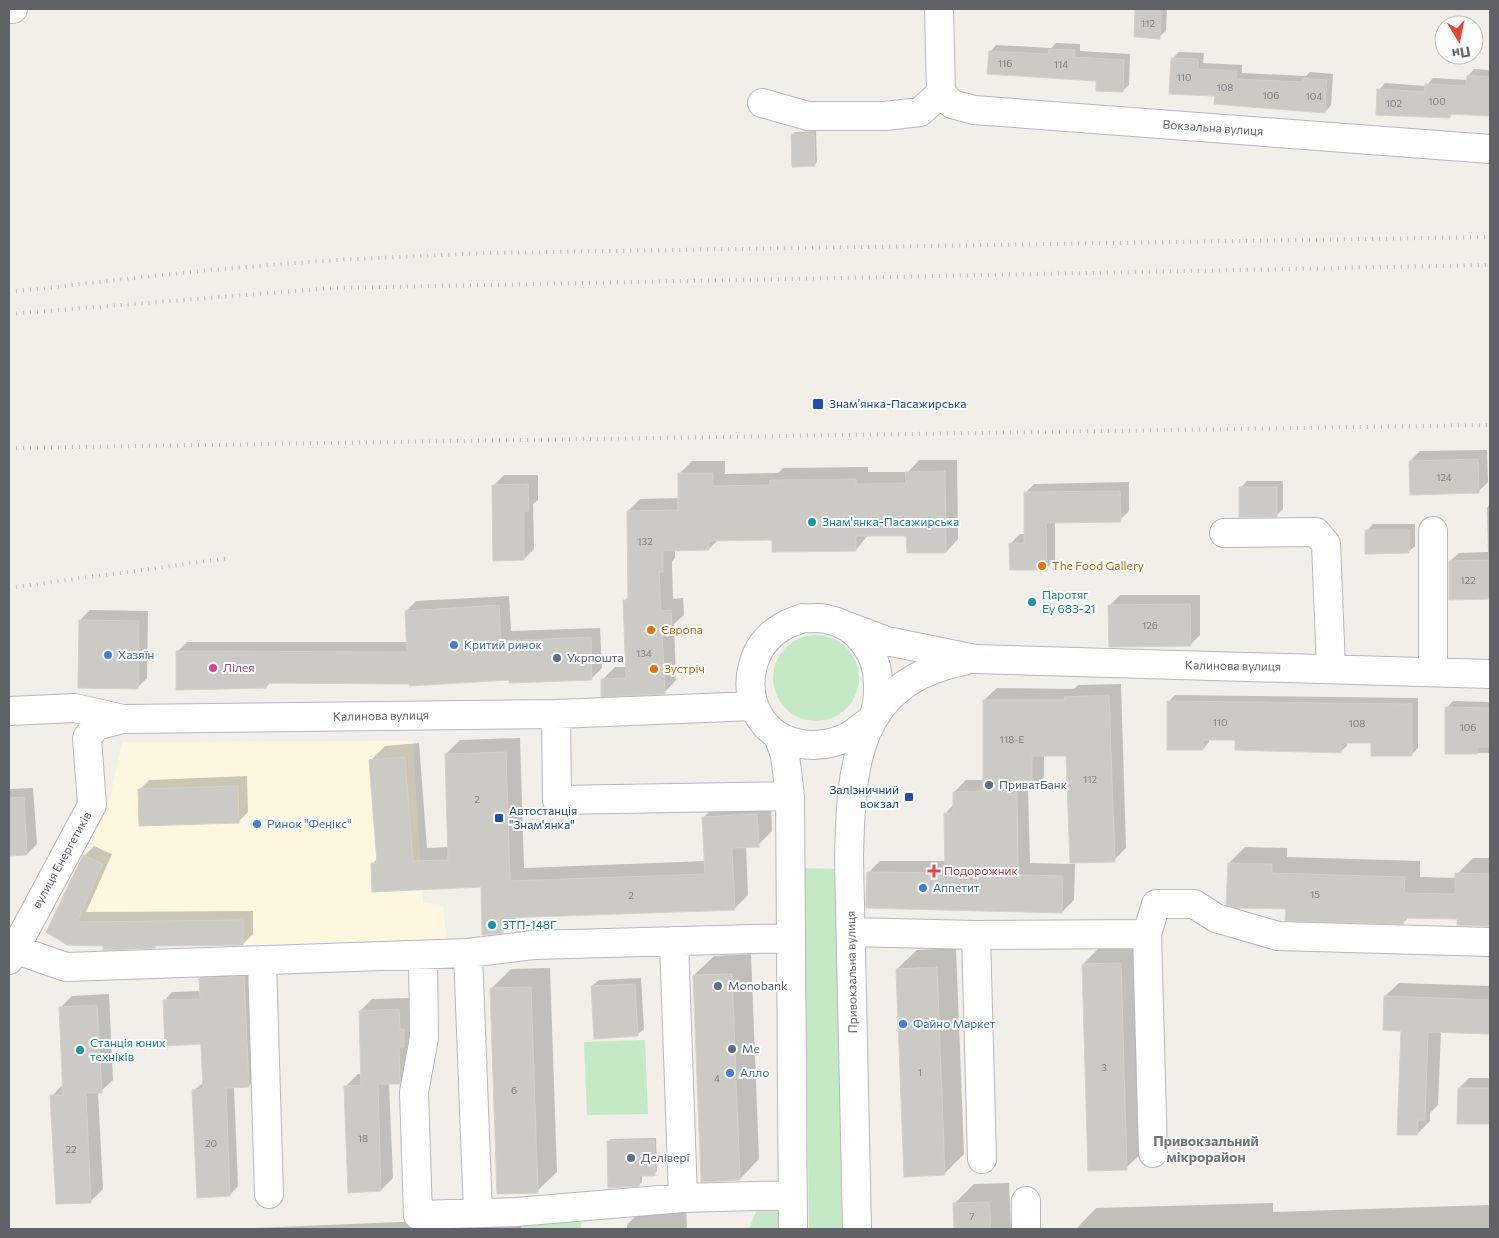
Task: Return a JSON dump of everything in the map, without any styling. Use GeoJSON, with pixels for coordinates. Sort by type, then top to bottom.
{"type":"FeatureCollection","features":[{"type":"Feature","properties":{"kind":"street"},"geometry":{"type":"LineString","coordinates":[[762,103],[808,116],[885,116],[920,112],[941,93],[939,9]]}},
{"type":"Feature","properties":{"kind":"street","name":"Вокзальна вулиця"},"geometry":{"type":"LineString","coordinates":[[941,93],[952,104],[974,110],[1490,149]]}},
{"type":"Feature","properties":{"kind":"street"},"geometry":{"type":"LineString","coordinates":[[1433,531],[1433,672]]}},
{"type":"Feature","properties":{"kind":"street"},"geometry":{"type":"LineString","coordinates":[[1224,533],[1316,532],[1326,544],[1332,668]]}},
{"type":"Feature","properties":{"kind":"street"},"geometry":{"type":"LineString","coordinates":[[803,618],[826,619],[887,641],[975,659],[939,666],[915,676],[897,689],[873,717],[849,737],[836,743],[806,746],[778,736],[768,728],[754,706],[750,683],[753,661],[764,641],[782,627],[803,618]]}},
{"type":"Feature","properties":{"kind":"street"},"geometry":{"type":"LineString","coordinates":[[847,626],[862,638],[873,655],[879,674],[878,693],[873,717]]}},
{"type":"Feature","properties":{"kind":"street","name":"Калинова вулиця"},"geometry":{"type":"LineString","coordinates":[[975,659],[1490,674]]}},
{"type":"Feature","properties":{"kind":"street","name":"Калинова вулиця"},"geometry":{"type":"LineString","coordinates":[[9,711],[75,708],[123,719],[556,714],[754,706]]}},
{"type":"Feature","properties":{"kind":"street"},"geometry":{"type":"LineString","coordinates":[[556,714],[557,800],[790,796]]}},
{"type":"Feature","properties":{"kind":"street","name":"Привокзальна вулиця"},"geometry":{"type":"LineString","coordinates":[[857,1229],[850,817],[854,776],[861,748],[873,717]]}},
{"type":"Feature","properties":{"kind":"street","name":"вулиця Енергетиків"},"geometry":{"type":"LineString","coordinates":[[12,954],[92,805],[87,738],[96,726],[123,719]]}},
{"type":"Feature","properties":{"kind":"street"},"geometry":{"type":"LineString","coordinates":[[778,736],[784,755],[790,796],[793,1229]]}},
{"type":"Feature","properties":{"kind":"street"},"geometry":{"type":"LineString","coordinates":[[1153,1153],[1147,934],[1156,904],[1194,904],[1216,918],[1278,936],[1490,942]]}},
{"type":"Feature","properties":{"kind":"street"},"geometry":{"type":"LineString","coordinates":[[851,932],[976,935],[1147,934]]}},
{"type":"Feature","properties":{"kind":"street"},"geometry":{"type":"LineString","coordinates":[[976,935],[982,1159]]}},
{"type":"Feature","properties":{"kind":"street"},"geometry":{"type":"LineString","coordinates":[[12,954],[66,968],[468,953],[534,945],[790,938]]}},
{"type":"Feature","properties":{"kind":"street"},"geometry":{"type":"LineString","coordinates":[[674,941],[683,1198]]}},
{"type":"Feature","properties":{"kind":"street"},"geometry":{"type":"LineString","coordinates":[[468,953],[478,1213]]}},
{"type":"Feature","properties":{"kind":"street"},"geometry":{"type":"LineString","coordinates":[[423,955],[424,1038],[414,1092],[418,1215],[478,1213],[683,1198],[792,1195]]}},
{"type":"Feature","properties":{"kind":"street"},"geometry":{"type":"LineString","coordinates":[[262,960],[269,1194]]}},
{"type":"Feature","properties":{"kind":"street"},"geometry":{"type":"LineString","coordinates":[[1026,1202],[1026,1229]]}},
{"type":"Feature","properties":{"kind":"shaded area","name":"Ринок \"Фенікс\""},"geometry":{"type":"Polygon","coordinates":[[[413,741],[423,903],[443,905],[447,944],[227,951],[226,944],[155,946],[154,952],[103,953],[103,946],[46,932],[111,793],[122,742],[413,741]]]}},
{"type":"Feature","properties":{"kind":"green space"},"geometry":{"type":"Polygon","coordinates":[[[816,635],[832,638],[840,642],[852,654],[856,662],[859,678],[856,694],[852,702],[840,714],[832,718],[816,721],[800,718],[792,714],[780,702],[776,694],[773,678],[776,662],[780,654],[792,642],[800,638],[816,635]]]}},
{"type":"Feature","properties":{"kind":"green space"},"geometry":{"type":"Polygon","coordinates":[[[804,868],[837,869],[842,1229],[809,1229],[804,868]]]}},
{"type":"Feature","properties":{"kind":"green space"},"geometry":{"type":"Polygon","coordinates":[[[645,1040],[648,1114],[587,1115],[584,1042],[645,1040]]]}},
{"type":"Feature","properties":{"kind":"green space"},"geometry":{"type":"Polygon","coordinates":[[[780,1204],[781,1229],[749,1229],[756,1212],[780,1204]]]}},
{"type":"Feature","properties":{"kind":"green space"},"geometry":{"type":"Polygon","coordinates":[[[582,1215],[581,1229],[516,1229],[516,1217],[582,1215]]]}},
{"type":"Feature","properties":{"kind":"building"},"geometry":{"type":"Polygon","coordinates":[[[1135,9],[1161,9],[1160,39],[1134,37],[1135,9]]]}},
{"type":"Feature","properties":{"kind":"building"},"geometry":{"type":"Polygon","coordinates":[[[1049,49],[1075,50],[1074,57],[1124,60],[1123,92],[1096,91],[1096,81],[987,74],[989,51],[1048,54],[1049,49]]]}},
{"type":"Feature","properties":{"kind":"building"},"geometry":{"type":"Polygon","coordinates":[[[1171,58],[1198,59],[1198,69],[1237,71],[1236,79],[1302,82],[1302,78],[1327,80],[1325,113],[1214,104],[1215,96],[1169,94],[1171,58]]]}},
{"type":"Feature","properties":{"kind":"building"},"geometry":{"type":"Polygon","coordinates":[[[1467,75],[1490,77],[1490,116],[1450,114],[1450,118],[1376,115],[1377,89],[1424,92],[1425,84],[1466,86],[1467,75]]]}},
{"type":"Feature","properties":{"kind":"building"},"geometry":{"type":"Polygon","coordinates":[[[791,134],[814,134],[815,166],[792,167],[791,134]]]}},
{"type":"Feature","properties":{"kind":"building"},"geometry":{"type":"Polygon","coordinates":[[[1478,459],[1479,493],[1410,495],[1409,461],[1478,459]]]}},
{"type":"Feature","properties":{"kind":"building","name":"Знам'янка-Пасажирська"},"geometry":{"type":"Polygon","coordinates":[[[945,471],[946,553],[907,553],[906,536],[856,536],[856,551],[772,552],[772,540],[709,541],[709,550],[663,551],[663,572],[659,572],[661,611],[671,610],[672,628],[662,629],[665,694],[601,697],[601,679],[626,678],[623,600],[628,600],[627,511],[678,510],[678,473],[713,473],[713,486],[770,485],[770,480],[856,479],[856,484],[906,483],[905,472],[945,471]]]}},
{"type":"Feature","properties":{"kind":"building"},"geometry":{"type":"Polygon","coordinates":[[[528,484],[529,511],[524,511],[524,560],[493,561],[492,485],[528,484]]]}},
{"type":"Feature","properties":{"kind":"building"},"geometry":{"type":"Polygon","coordinates":[[[1239,487],[1277,487],[1277,517],[1239,517],[1239,487]]]}},
{"type":"Feature","properties":{"kind":"building"},"geometry":{"type":"Polygon","coordinates":[[[1120,491],[1121,522],[1046,523],[1047,570],[1010,570],[1009,543],[1024,543],[1024,492],[1120,491]]]}},
{"type":"Feature","properties":{"kind":"building"},"geometry":{"type":"Polygon","coordinates":[[[1365,530],[1409,530],[1409,553],[1365,554],[1365,530]]]}},
{"type":"Feature","properties":{"kind":"building"},"geometry":{"type":"Polygon","coordinates":[[[1490,560],[1490,599],[1449,600],[1449,561],[1490,560]]]}},
{"type":"Feature","properties":{"kind":"building"},"geometry":{"type":"Polygon","coordinates":[[[1190,604],[1191,646],[1109,647],[1108,605],[1190,604]]]}},
{"type":"Feature","properties":{"kind":"building"},"geometry":{"type":"Polygon","coordinates":[[[499,605],[501,641],[591,637],[592,680],[509,683],[509,680],[409,686],[409,684],[266,683],[266,688],[176,690],[176,651],[407,652],[405,611],[499,605]]]}},
{"type":"Feature","properties":{"kind":"building","name":"Хазяїн"},"geometry":{"type":"Polygon","coordinates":[[[79,620],[139,621],[138,689],[78,688],[79,620]]]}},
{"type":"Feature","properties":{"kind":"building"},"geometry":{"type":"Polygon","coordinates":[[[1109,695],[1115,862],[1070,863],[1066,756],[1032,756],[1032,790],[1017,790],[1018,875],[1063,876],[1062,913],[866,908],[867,872],[945,873],[944,813],[953,813],[953,792],[983,791],[983,700],[1065,700],[1064,697],[1109,695]]]}},
{"type":"Feature","properties":{"kind":"building"},"geometry":{"type":"Polygon","coordinates":[[[1167,701],[1412,704],[1412,756],[1371,756],[1371,743],[1341,743],[1341,753],[1235,750],[1235,740],[1203,740],[1203,750],[1167,750],[1167,701]]]}},
{"type":"Feature","properties":{"kind":"building"},"geometry":{"type":"Polygon","coordinates":[[[1445,707],[1490,708],[1490,747],[1477,747],[1477,754],[1445,754],[1445,707]]]}},
{"type":"Feature","properties":{"kind":"building"},"geometry":{"type":"Polygon","coordinates":[[[506,752],[510,881],[705,874],[702,817],[757,814],[759,847],[732,848],[735,910],[503,918],[503,933],[482,935],[481,887],[372,892],[371,863],[377,863],[369,760],[405,757],[413,861],[448,860],[445,754],[506,752]]]}},
{"type":"Feature","properties":{"kind":"building"},"geometry":{"type":"Polygon","coordinates":[[[238,786],[239,823],[139,826],[138,789],[238,786]]]}},
{"type":"Feature","properties":{"kind":"building"},"geometry":{"type":"Polygon","coordinates":[[[24,797],[27,855],[9,856],[9,798],[24,797]]]}},
{"type":"Feature","properties":{"kind":"building"},"geometry":{"type":"Polygon","coordinates":[[[83,855],[103,864],[77,922],[243,920],[243,945],[155,946],[155,948],[103,950],[103,946],[67,945],[46,932],[83,855]]]}},
{"type":"Feature","properties":{"kind":"building"},"geometry":{"type":"Polygon","coordinates":[[[1228,863],[1272,864],[1272,873],[1405,877],[1404,893],[1455,894],[1455,873],[1490,874],[1490,926],[1457,925],[1457,919],[1404,918],[1403,924],[1285,921],[1286,909],[1236,908],[1226,905],[1228,863]]]}},
{"type":"Feature","properties":{"kind":"building"},"geometry":{"type":"Polygon","coordinates":[[[1121,963],[1127,1170],[1088,1171],[1082,964],[1121,963]]]}},
{"type":"Feature","properties":{"kind":"building"},"geometry":{"type":"Polygon","coordinates":[[[937,967],[945,1175],[904,1177],[896,969],[937,967]]]}},
{"type":"Feature","properties":{"kind":"building"},"geometry":{"type":"Polygon","coordinates":[[[732,974],[740,1180],[701,1182],[693,975],[732,974]]]}},
{"type":"Feature","properties":{"kind":"building"},"geometry":{"type":"Polygon","coordinates":[[[244,976],[249,1087],[226,1088],[230,1196],[197,1198],[192,1090],[203,1089],[201,1044],[165,1046],[163,1000],[200,999],[199,978],[244,976]]]}},
{"type":"Feature","properties":{"kind":"building"},"geometry":{"type":"Polygon","coordinates":[[[635,984],[638,1036],[594,1039],[591,986],[635,984]]]}},
{"type":"Feature","properties":{"kind":"building"},"geometry":{"type":"Polygon","coordinates":[[[531,987],[538,1193],[497,1194],[490,988],[531,987]]]}},
{"type":"Feature","properties":{"kind":"building"},"geometry":{"type":"Polygon","coordinates":[[[1384,996],[1490,1000],[1490,1034],[1428,1032],[1425,1120],[1418,1120],[1417,1135],[1397,1135],[1401,1031],[1383,1030],[1384,996]]]}},
{"type":"Feature","properties":{"kind":"building"},"geometry":{"type":"Polygon","coordinates":[[[97,1005],[102,1093],[86,1093],[91,1203],[56,1204],[50,1095],[63,1095],[59,1007],[97,1005]]]}},
{"type":"Feature","properties":{"kind":"building"},"geometry":{"type":"Polygon","coordinates":[[[399,1009],[400,1029],[404,1029],[404,1047],[399,1047],[400,1084],[378,1084],[381,1191],[348,1193],[344,1086],[361,1085],[359,1011],[399,1009]]]}},
{"type":"Feature","properties":{"kind":"building"},"geometry":{"type":"Polygon","coordinates":[[[1458,1088],[1490,1088],[1490,1124],[1457,1124],[1458,1088]]]}},
{"type":"Feature","properties":{"kind":"building","name":"Делівері"},"geometry":{"type":"Polygon","coordinates":[[[654,1140],[655,1176],[639,1176],[639,1186],[608,1188],[607,1141],[654,1140]]]}},
{"type":"Feature","properties":{"kind":"building"},"geometry":{"type":"Polygon","coordinates":[[[989,1202],[991,1229],[954,1229],[953,1203],[989,1202]]]}},
{"type":"Feature","properties":{"kind":"railway"},"geometry":{"type":"LineString","coordinates":[[9,292],[208,270],[335,260],[486,253],[1490,237]]}},
{"type":"Feature","properties":{"kind":"railway"},"geometry":{"type":"LineString","coordinates":[[9,314],[333,288],[1490,265]]}},
{"type":"Feature","properties":{"kind":"railway"},"geometry":{"type":"LineString","coordinates":[[9,448],[1490,425]]}},
{"type":"Feature","properties":{"kind":"railway"},"geometry":{"type":"LineString","coordinates":[[9,588],[230,558]]}},
{"type":"Feature","properties":{"kind":"place","name":"Знам’янка-Пасажирська"},"geometry":{"type":"Point","coordinates":[818,404]}},
{"type":"Feature","properties":{"kind":"place","name":"Знам'янка-Пасажирська"},"geometry":{"type":"Point","coordinates":[812,522]}},
{"type":"Feature","properties":{"kind":"place","name":"The Food Gallery"},"geometry":{"type":"Point","coordinates":[1042,566]}},
{"type":"Feature","properties":{"kind":"place","name":"Паротяг Еу 683-21"},"geometry":{"type":"Point","coordinates":[1032,602]}},
{"type":"Feature","properties":{"kind":"place","name":"Європа"},"geometry":{"type":"Point","coordinates":[651,630]}},
{"type":"Feature","properties":{"kind":"place","name":"Критий ринок"},"geometry":{"type":"Point","coordinates":[454,645]}},
{"type":"Feature","properties":{"kind":"place","name":"Хазяїн"},"geometry":{"type":"Point","coordinates":[108,655]}},
{"type":"Feature","properties":{"kind":"place","name":"Укрпошта"},"geometry":{"type":"Point","coordinates":[557,658]}},
{"type":"Feature","properties":{"kind":"place","name":"Лілея"},"geometry":{"type":"Point","coordinates":[213,668]}},
{"type":"Feature","properties":{"kind":"place","name":"Зустріч"},"geometry":{"type":"Point","coordinates":[654,669]}},
{"type":"Feature","properties":{"kind":"place","name":"ПриватБанк"},"geometry":{"type":"Point","coordinates":[989,785]}},
{"type":"Feature","properties":{"kind":"place","name":"Залізничний вокзал"},"geometry":{"type":"Point","coordinates":[909,797]}},
{"type":"Feature","properties":{"kind":"place","name":"Автостанція \"Знам'янка\""},"geometry":{"type":"Point","coordinates":[499,818]}},
{"type":"Feature","properties":{"kind":"place","name":"Ринок \"Фенікс\""},"geometry":{"type":"Point","coordinates":[257,824]}},
{"type":"Feature","properties":{"kind":"place","name":"Подорожник"},"geometry":{"type":"Point","coordinates":[934,871]}},
{"type":"Feature","properties":{"kind":"place","name":"Аппетит"},"geometry":{"type":"Point","coordinates":[923,888]}},
{"type":"Feature","properties":{"kind":"place","name":"ЗТП-148Г"},"geometry":{"type":"Point","coordinates":[492,925]}},
{"type":"Feature","properties":{"kind":"place","name":"Monobank"},"geometry":{"type":"Point","coordinates":[718,986]}},
{"type":"Feature","properties":{"kind":"place","name":"Файно Маркет"},"geometry":{"type":"Point","coordinates":[903,1024]}},
{"type":"Feature","properties":{"kind":"place","name":"Me"},"geometry":{"type":"Point","coordinates":[732,1049]}},
{"type":"Feature","properties":{"kind":"place","name":"Станція юних техніків"},"geometry":{"type":"Point","coordinates":[80,1050]}},
{"type":"Feature","properties":{"kind":"place","name":"Алло"},"geometry":{"type":"Point","coordinates":[730,1073]}},
{"type":"Feature","properties":{"kind":"place","name":"Делівері"},"geometry":{"type":"Point","coordinates":[631,1158]}},
{"type":"Feature","properties":{"kind":"district","name":"Привокзальний мікрорайон"},"geometry":{"type":"Point","coordinates":[1206,1150]}}]}
